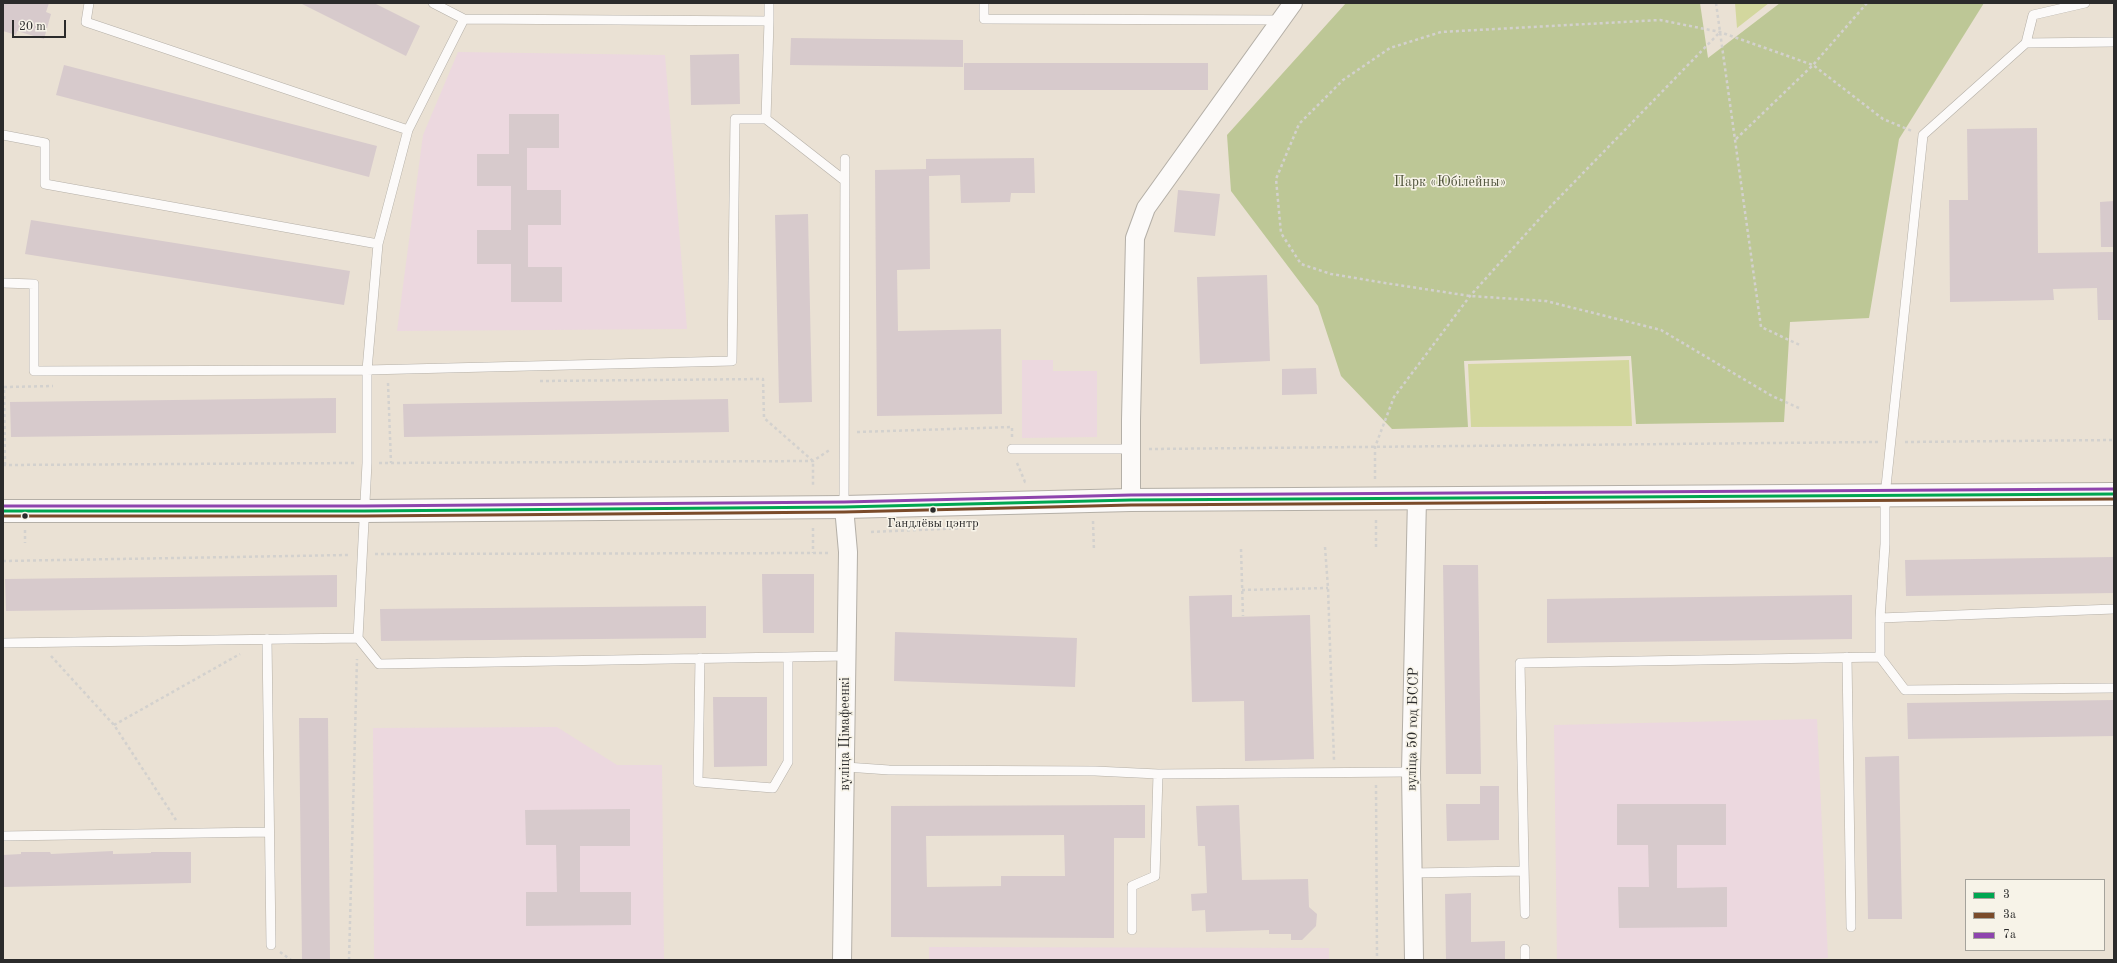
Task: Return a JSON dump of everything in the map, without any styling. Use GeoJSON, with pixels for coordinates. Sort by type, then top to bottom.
{"type":"FeatureCollection","features":[{"type":"Feature","properties":{"kind":"main road"},"geometry":{"type":"LineString","coordinates":[[3,511],[364,511],[844,507],[1131,500],[2114,494]]}},
{"type":"Feature","properties":{"kind":"street"},"geometry":{"type":"LineString","coordinates":[[1131,500],[1135,238],[1146,208],[1293,3]]}},
{"type":"Feature","properties":{"kind":"street","name":"вуліца 50 год БССР"},"geometry":{"type":"LineString","coordinates":[[1414,960],[1411,772],[1417,498]]}},
{"type":"Feature","properties":{"kind":"street","name":"вуліца Цімафеенкі"},"geometry":{"type":"LineString","coordinates":[[842,960],[846,767],[845,656],[848,552],[844,507]]}},
{"type":"Feature","properties":{"kind":"lane"},"geometry":{"type":"LineString","coordinates":[[89,3],[86,22],[408,130]]}},
{"type":"Feature","properties":{"kind":"lane"},"geometry":{"type":"LineString","coordinates":[[432,3],[464,19],[769,20]]}},
{"type":"Feature","properties":{"kind":"lane"},"geometry":{"type":"LineString","coordinates":[[766,119],[769,3]]}},
{"type":"Feature","properties":{"kind":"lane"},"geometry":{"type":"LineString","coordinates":[[984,3],[984,19],[1282,20]]}},
{"type":"Feature","properties":{"kind":"lane"},"geometry":{"type":"LineString","coordinates":[[2085,3],[2033,15],[2026,43],[1923,135],[1885,496],[1885,544],[1880,618],[1880,656],[1905,690],[2114,688]]}},
{"type":"Feature","properties":{"kind":"lane"},"geometry":{"type":"LineString","coordinates":[[464,19],[408,130],[378,244],[367,383],[367,463],[358,638],[379,664],[845,656]]}},
{"type":"Feature","properties":{"kind":"lane"},"geometry":{"type":"LineString","coordinates":[[2026,43],[2114,42]]}},
{"type":"Feature","properties":{"kind":"lane"},"geometry":{"type":"LineString","coordinates":[[3,283],[34,284],[34,371],[368,370],[732,361],[735,119],[766,119],[844,180]]}},
{"type":"Feature","properties":{"kind":"lane"},"geometry":{"type":"LineString","coordinates":[[3,135],[45,143],[45,184],[378,244]]}},
{"type":"Feature","properties":{"kind":"lane"},"geometry":{"type":"LineString","coordinates":[[844,507],[845,159]]}},
{"type":"Feature","properties":{"kind":"lane"},"geometry":{"type":"LineString","coordinates":[[1012,449],[1131,449]]}},
{"type":"Feature","properties":{"kind":"lane"},"geometry":{"type":"LineString","coordinates":[[1880,618],[2114,609]]}},
{"type":"Feature","properties":{"kind":"lane"},"geometry":{"type":"LineString","coordinates":[[3,643],[358,638]]}},
{"type":"Feature","properties":{"kind":"lane"},"geometry":{"type":"LineString","coordinates":[[267,639],[271,944]]}},
{"type":"Feature","properties":{"kind":"lane"},"geometry":{"type":"LineString","coordinates":[[1525,914],[1520,663],[1880,656]]}},
{"type":"Feature","properties":{"kind":"lane"},"geometry":{"type":"LineString","coordinates":[[700,658],[698,782],[773,788],[788,762],[788,657]]}},
{"type":"Feature","properties":{"kind":"lane"},"geometry":{"type":"LineString","coordinates":[[1847,657],[1852,927]]}},
{"type":"Feature","properties":{"kind":"lane"},"geometry":{"type":"LineString","coordinates":[[846,767],[890,770],[1095,771],[1158,774],[1411,772]]}},
{"type":"Feature","properties":{"kind":"lane"},"geometry":{"type":"LineString","coordinates":[[1132,930],[1132,886],[1155,876],[1158,774]]}},
{"type":"Feature","properties":{"kind":"lane"},"geometry":{"type":"LineString","coordinates":[[3,836],[270,832]]}},
{"type":"Feature","properties":{"kind":"lane"},"geometry":{"type":"LineString","coordinates":[[1413,873],[1524,871]]}},
{"type":"Feature","properties":{"kind":"lane"},"geometry":{"type":"LineString","coordinates":[[1525,950],[1525,960]]}},
{"type":"Feature","properties":{"kind":"path"},"geometry":{"type":"LineString","coordinates":[[1716,3],[1761,327],[1800,345]]}},
{"type":"Feature","properties":{"kind":"path"},"geometry":{"type":"LineString","coordinates":[[1736,139],[1813,65],[1867,3]]}},
{"type":"Feature","properties":{"kind":"path"},"geometry":{"type":"LineString","coordinates":[[1799,408],[1772,396],[1661,330],[1546,301],[1470,296],[1331,274],[1301,264],[1282,233],[1276,179],[1298,124],[1343,80],[1390,48],[1442,32],[1660,20],[1720,32],[1813,65],[1883,119],[1923,135]]}},
{"type":"Feature","properties":{"kind":"path"},"geometry":{"type":"LineString","coordinates":[[1375,482],[1375,447],[1394,397],[1470,296],[1551,206],[1720,32]]}},
{"type":"Feature","properties":{"kind":"path"},"geometry":{"type":"LineString","coordinates":[[532,381],[763,379],[764,418],[813,461],[813,488]]}},
{"type":"Feature","properties":{"kind":"path"},"geometry":{"type":"LineString","coordinates":[[367,383],[396,383]]}},
{"type":"Feature","properties":{"kind":"path"},"geometry":{"type":"LineString","coordinates":[[388,383],[391,463]]}},
{"type":"Feature","properties":{"kind":"path"},"geometry":{"type":"LineString","coordinates":[[59,386],[4,387],[4,465],[813,461],[858,432],[1012,427],[1012,449],[1025,482]]}},
{"type":"Feature","properties":{"kind":"path"},"geometry":{"type":"LineString","coordinates":[[1131,449],[2114,440]]}},
{"type":"Feature","properties":{"kind":"path"},"geometry":{"type":"LineString","coordinates":[[1094,519],[1094,551]]}},
{"type":"Feature","properties":{"kind":"path"},"geometry":{"type":"LineString","coordinates":[[1376,520],[1376,547]]}},
{"type":"Feature","properties":{"kind":"path"},"geometry":{"type":"LineString","coordinates":[[813,528],[813,553]]}},
{"type":"Feature","properties":{"kind":"path"},"geometry":{"type":"LineString","coordinates":[[872,532],[965,528]]}},
{"type":"Feature","properties":{"kind":"path"},"geometry":{"type":"LineString","coordinates":[[1325,547],[1328,588],[1334,772]]}},
{"type":"Feature","properties":{"kind":"path"},"geometry":{"type":"LineString","coordinates":[[1242,549],[1243,616]]}},
{"type":"Feature","properties":{"kind":"path"},"geometry":{"type":"LineString","coordinates":[[3,561],[362,555],[831,552]]}},
{"type":"Feature","properties":{"kind":"path"},"geometry":{"type":"LineString","coordinates":[[1242,590],[1328,588]]}},
{"type":"Feature","properties":{"kind":"path"},"geometry":{"type":"LineString","coordinates":[[349,960],[358,638]]}},
{"type":"Feature","properties":{"kind":"path"},"geometry":{"type":"LineString","coordinates":[[114,725],[267,639]]}},
{"type":"Feature","properties":{"kind":"path"},"geometry":{"type":"LineString","coordinates":[[39,642],[114,725],[186,834]]}},
{"type":"Feature","properties":{"kind":"path"},"geometry":{"type":"LineString","coordinates":[[1376,772],[1377,960]]}},
{"type":"Feature","properties":{"kind":"shaded area"},"geometry":{"type":"Polygon","coordinates":[[[458,52],[665,55],[687,329],[397,331],[423,135],[458,52]]]}},
{"type":"Feature","properties":{"kind":"shaded area"},"geometry":{"type":"Polygon","coordinates":[[[1022,360],[1053,360],[1053,371],[1097,371],[1097,437],[1022,438],[1022,360]]]}},
{"type":"Feature","properties":{"kind":"shaded area"},"geometry":{"type":"Polygon","coordinates":[[[1817,719],[1828,958],[1806,960],[1557,960],[1554,725],[1817,719]]]}},
{"type":"Feature","properties":{"kind":"shaded area"},"geometry":{"type":"Polygon","coordinates":[[[557,727],[617,765],[662,765],[664,960],[374,960],[373,728],[557,727]]]}},
{"type":"Feature","properties":{"kind":"shaded area"},"geometry":{"type":"Polygon","coordinates":[[[929,947],[1329,948],[1329,960],[929,960],[929,947]]]}},
{"type":"Feature","properties":{"kind":"green space","name":"Парк «Юбілейны»"},"geometry":{"type":"Polygon","coordinates":[[[1346,3],[1700,3],[1708,58],[1780,3],[1984,3],[1899,139],[1869,318],[1790,322],[1784,422],[1636,424],[1631,356],[1464,361],[1468,427],[1392,429],[1341,376],[1318,306],[1231,191],[1227,135],[1346,3]]]}},
{"type":"Feature","properties":{"kind":"green space"},"geometry":{"type":"Polygon","coordinates":[[[1735,3],[1769,3],[1737,28],[1735,3]]]}},
{"type":"Feature","properties":{"kind":"green space"},"geometry":{"type":"Polygon","coordinates":[[[1629,360],[1632,426],[1471,427],[1468,364],[1629,360]]]}},
{"type":"Feature","properties":{"kind":"building"},"geometry":{"type":"Polygon","coordinates":[[[3,3],[49,3],[46,12],[51,14],[44,39],[17,31],[16,35],[3,31],[3,3]]]}},
{"type":"Feature","properties":{"kind":"building"},"geometry":{"type":"Polygon","coordinates":[[[300,3],[374,3],[420,26],[406,56],[300,3]]]}},
{"type":"Feature","properties":{"kind":"building"},"geometry":{"type":"Polygon","coordinates":[[[791,38],[963,40],[963,67],[790,65],[791,38]]]}},
{"type":"Feature","properties":{"kind":"building"},"geometry":{"type":"Polygon","coordinates":[[[739,54],[740,104],[691,105],[690,55],[739,54]]]}},
{"type":"Feature","properties":{"kind":"building"},"geometry":{"type":"Polygon","coordinates":[[[964,63],[1208,63],[1208,90],[964,90],[964,63]]]}},
{"type":"Feature","properties":{"kind":"building"},"geometry":{"type":"Polygon","coordinates":[[[64,65],[377,146],[369,177],[56,95],[64,65]]]}},
{"type":"Feature","properties":{"kind":"building"},"geometry":{"type":"Polygon","coordinates":[[[509,114],[559,114],[559,148],[527,148],[527,190],[561,190],[561,225],[528,225],[528,267],[562,267],[562,302],[511,302],[511,264],[477,264],[477,230],[511,230],[511,186],[477,186],[477,154],[509,154],[509,114]]]}},
{"type":"Feature","properties":{"kind":"building"},"geometry":{"type":"Polygon","coordinates":[[[2037,128],[2038,253],[2114,252],[2114,320],[2098,320],[2097,288],[2053,289],[2054,300],[1950,302],[1949,200],[1968,200],[1967,129],[2037,128]]]}},
{"type":"Feature","properties":{"kind":"building"},"geometry":{"type":"Polygon","coordinates":[[[1034,158],[1035,193],[1011,193],[1010,202],[961,203],[960,175],[929,176],[930,269],[897,270],[898,331],[1001,329],[1002,414],[877,416],[875,170],[926,169],[926,159],[1034,158]]]}},
{"type":"Feature","properties":{"kind":"building"},"geometry":{"type":"Polygon","coordinates":[[[1178,190],[1220,194],[1215,236],[1174,232],[1178,190]]]}},
{"type":"Feature","properties":{"kind":"building"},"geometry":{"type":"Polygon","coordinates":[[[2114,201],[2114,247],[2101,247],[2100,202],[2114,201]]]}},
{"type":"Feature","properties":{"kind":"building"},"geometry":{"type":"Polygon","coordinates":[[[808,214],[812,402],[779,403],[775,215],[808,214]]]}},
{"type":"Feature","properties":{"kind":"building"},"geometry":{"type":"Polygon","coordinates":[[[31,220],[350,271],[344,305],[25,254],[31,220]]]}},
{"type":"Feature","properties":{"kind":"building"},"geometry":{"type":"Polygon","coordinates":[[[1267,275],[1270,361],[1200,364],[1197,277],[1267,275]]]}},
{"type":"Feature","properties":{"kind":"building"},"geometry":{"type":"Polygon","coordinates":[[[1316,368],[1317,394],[1282,395],[1282,369],[1316,368]]]}},
{"type":"Feature","properties":{"kind":"building"},"geometry":{"type":"Polygon","coordinates":[[[336,398],[336,433],[11,437],[10,402],[336,398]]]}},
{"type":"Feature","properties":{"kind":"building"},"geometry":{"type":"Polygon","coordinates":[[[728,399],[729,432],[404,437],[403,404],[728,399]]]}},
{"type":"Feature","properties":{"kind":"building"},"geometry":{"type":"Polygon","coordinates":[[[2114,557],[2114,593],[1906,596],[1905,560],[2114,557]]]}},
{"type":"Feature","properties":{"kind":"building"},"geometry":{"type":"Polygon","coordinates":[[[1443,565],[1478,565],[1481,774],[1446,774],[1443,565]]]}},
{"type":"Feature","properties":{"kind":"building"},"geometry":{"type":"Polygon","coordinates":[[[762,574],[814,574],[814,633],[763,633],[762,574]]]}},
{"type":"Feature","properties":{"kind":"building"},"geometry":{"type":"Polygon","coordinates":[[[337,575],[337,607],[6,611],[5,579],[337,575]]]}},
{"type":"Feature","properties":{"kind":"building"},"geometry":{"type":"Polygon","coordinates":[[[1232,595],[1232,617],[1310,615],[1314,759],[1245,761],[1244,701],[1192,702],[1189,596],[1232,595]]]}},
{"type":"Feature","properties":{"kind":"building"},"geometry":{"type":"Polygon","coordinates":[[[1852,595],[1852,639],[1547,643],[1547,599],[1852,595]]]}},
{"type":"Feature","properties":{"kind":"building"},"geometry":{"type":"Polygon","coordinates":[[[706,606],[706,638],[381,641],[380,609],[706,606]]]}},
{"type":"Feature","properties":{"kind":"building"},"geometry":{"type":"Polygon","coordinates":[[[895,632],[1077,638],[1075,687],[894,681],[895,632]]]}},
{"type":"Feature","properties":{"kind":"building"},"geometry":{"type":"Polygon","coordinates":[[[713,697],[767,697],[767,766],[714,767],[713,697]]]}},
{"type":"Feature","properties":{"kind":"building"},"geometry":{"type":"Polygon","coordinates":[[[2114,700],[2114,736],[1908,739],[1907,703],[2114,700]]]}},
{"type":"Feature","properties":{"kind":"building"},"geometry":{"type":"Polygon","coordinates":[[[299,718],[328,718],[330,960],[302,960],[299,718]]]}},
{"type":"Feature","properties":{"kind":"building"},"geometry":{"type":"Polygon","coordinates":[[[1899,756],[1902,919],[1868,919],[1865,757],[1899,756]]]}},
{"type":"Feature","properties":{"kind":"building"},"geometry":{"type":"Polygon","coordinates":[[[1480,786],[1499,786],[1499,840],[1447,841],[1446,804],[1480,804],[1480,786]]]}},
{"type":"Feature","properties":{"kind":"building"},"geometry":{"type":"Polygon","coordinates":[[[1617,804],[1726,804],[1726,845],[1677,845],[1677,888],[1727,887],[1727,927],[1619,928],[1618,887],[1649,887],[1648,845],[1617,845],[1617,804]]]}},
{"type":"Feature","properties":{"kind":"building"},"geometry":{"type":"Polygon","coordinates":[[[1145,805],[1145,838],[1114,838],[1114,938],[891,937],[891,806],[1145,805]],[[1064,835],[926,836],[927,887],[1001,886],[1001,876],[1065,876],[1064,835]]]}},
{"type":"Feature","properties":{"kind":"building"},"geometry":{"type":"Polygon","coordinates":[[[1239,805],[1242,880],[1308,879],[1309,907],[1317,914],[1316,926],[1302,940],[1291,940],[1291,934],[1269,934],[1269,930],[1206,932],[1205,910],[1192,911],[1191,894],[1207,893],[1205,846],[1198,846],[1196,806],[1239,805]]]}},
{"type":"Feature","properties":{"kind":"building"},"geometry":{"type":"Polygon","coordinates":[[[630,809],[630,846],[580,846],[580,892],[631,892],[631,925],[526,926],[526,892],[557,892],[556,845],[526,845],[525,810],[630,809]]]}},
{"type":"Feature","properties":{"kind":"building"},"geometry":{"type":"Polygon","coordinates":[[[113,851],[113,854],[191,852],[191,883],[3,887],[3,855],[21,854],[21,852],[50,852],[51,854],[113,851]]]}},
{"type":"Feature","properties":{"kind":"building"},"geometry":{"type":"Polygon","coordinates":[[[1471,893],[1471,942],[1505,941],[1505,960],[1446,960],[1445,894],[1471,893]]]}},
{"type":"Feature","properties":{"kind":"transit line","name":"7а"},"geometry":{"type":"LineString","coordinates":[[3,506],[364,506],[844,502],[1131,495],[2114,489]]}},
{"type":"Feature","properties":{"kind":"transit line","name":"3"},"geometry":{"type":"LineString","coordinates":[[3,511],[364,511],[844,507],[1131,500],[2114,494]]}},
{"type":"Feature","properties":{"kind":"transit line","name":"3а"},"geometry":{"type":"LineString","coordinates":[[3,516],[364,516],[844,512],[1131,505],[2114,499]]}},
{"type":"Feature","properties":{"kind":"place","name":"Гандлёвы цэнтр"},"geometry":{"type":"Point","coordinates":[933,510]}}]}
